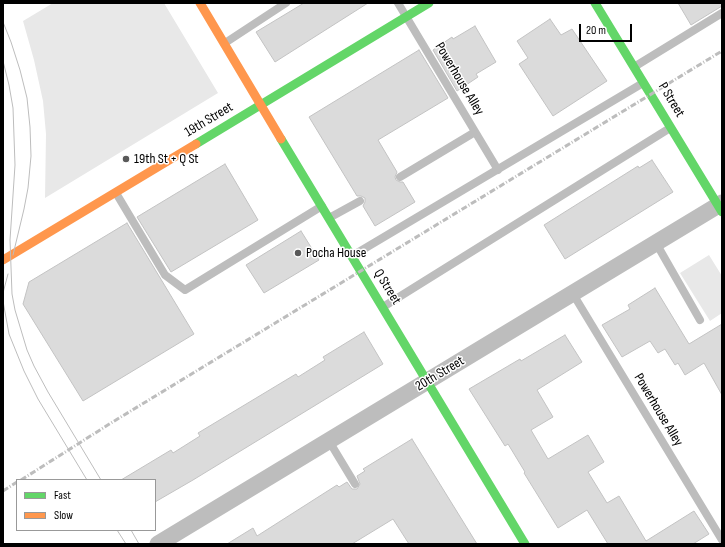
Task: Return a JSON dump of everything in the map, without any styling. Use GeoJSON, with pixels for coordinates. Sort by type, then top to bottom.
{"type":"FeatureCollection","features":[{"type":"Feature","properties":{"kind":"main road","name":"Q Street"},"geometry":{"type":"LineString","coordinates":[[200,3],[525,544]]}},
{"type":"Feature","properties":{"kind":"main road","name":"19th Street"},"geometry":{"type":"LineString","coordinates":[[3,260],[429,3]]}},
{"type":"Feature","properties":{"kind":"main road","name":"P Street"},"geometry":{"type":"LineString","coordinates":[[595,3],[644,82],[670,128],[721,207]]}},
{"type":"Feature","properties":{"kind":"street","name":"20th Street"},"geometry":{"type":"LineString","coordinates":[[158,544],[572,294],[721,207]]}},
{"type":"Feature","properties":{"kind":"lane"},"geometry":{"type":"LineString","coordinates":[[224,43],[286,3]]}},
{"type":"Feature","properties":{"kind":"lane","name":"Powerhouse Alley"},"geometry":{"type":"LineString","coordinates":[[398,3],[498,170]]}},
{"type":"Feature","properties":{"kind":"lane"},"geometry":{"type":"LineString","coordinates":[[634,67],[722,13]]}},
{"type":"Feature","properties":{"kind":"lane"},"geometry":{"type":"LineString","coordinates":[[352,256],[644,82]]}},
{"type":"Feature","properties":{"kind":"lane"},"geometry":{"type":"LineString","coordinates":[[383,307],[670,128]]}},
{"type":"Feature","properties":{"kind":"lane"},"geometry":{"type":"LineString","coordinates":[[400,177],[476,132]]}},
{"type":"Feature","properties":{"kind":"lane"},"geometry":{"type":"LineString","coordinates":[[116,192],[165,274],[185,290],[322,206]]}},
{"type":"Feature","properties":{"kind":"lane"},"geometry":{"type":"LineString","coordinates":[[329,218],[360,201]]}},
{"type":"Feature","properties":{"kind":"lane"},"geometry":{"type":"LineString","coordinates":[[656,244],[700,320]]}},
{"type":"Feature","properties":{"kind":"lane","name":"Powerhouse Alley"},"geometry":{"type":"LineString","coordinates":[[572,294],[722,540]]}},
{"type":"Feature","properties":{"kind":"lane"},"geometry":{"type":"LineString","coordinates":[[329,441],[355,484]]}},
{"type":"Feature","properties":{"kind":"shaded area"},"geometry":{"type":"Polygon","coordinates":[[[53,3],[164,3],[218,93],[45,198],[46,134],[43,101],[34,60],[23,21],[53,3]]]}},
{"type":"Feature","properties":{"kind":"shaded area"},"geometry":{"type":"Polygon","coordinates":[[[709,255],[722,276],[722,313],[710,321],[680,273],[709,255]]]}},
{"type":"Feature","properties":{"kind":"building"},"geometry":{"type":"Polygon","coordinates":[[[304,3],[368,3],[275,62],[256,32],[304,3]]]}},
{"type":"Feature","properties":{"kind":"building"},"geometry":{"type":"Polygon","coordinates":[[[678,3],[722,3],[722,6],[691,25],[678,3]]]}},
{"type":"Feature","properties":{"kind":"building"},"geometry":{"type":"Polygon","coordinates":[[[550,19],[561,35],[572,29],[607,81],[553,116],[519,64],[528,58],[517,41],[550,19]]]}},
{"type":"Feature","properties":{"kind":"building"},"geometry":{"type":"Polygon","coordinates":[[[475,26],[496,62],[476,74],[478,77],[457,91],[433,50],[452,37],[453,39],[475,26]]]}},
{"type":"Feature","properties":{"kind":"building"},"geometry":{"type":"Polygon","coordinates":[[[419,50],[448,98],[378,140],[397,172],[395,177],[396,180],[403,182],[415,202],[375,226],[363,206],[365,198],[357,196],[309,117],[419,50]]]}},
{"type":"Feature","properties":{"kind":"building"},"geometry":{"type":"Polygon","coordinates":[[[652,160],[673,192],[565,259],[544,225],[638,166],[639,168],[652,160]]]}},
{"type":"Feature","properties":{"kind":"building"},"geometry":{"type":"Polygon","coordinates":[[[225,164],[258,220],[171,272],[137,217],[225,164]]]}},
{"type":"Feature","properties":{"kind":"building"},"geometry":{"type":"Polygon","coordinates":[[[127,223],[194,334],[83,401],[23,304],[29,282],[127,223]]]}},
{"type":"Feature","properties":{"kind":"building"},"geometry":{"type":"Polygon","coordinates":[[[301,231],[319,260],[264,293],[246,265],[301,231]]]}},
{"type":"Feature","properties":{"kind":"building"},"geometry":{"type":"Polygon","coordinates":[[[655,288],[689,344],[722,324],[722,395],[704,363],[685,375],[678,363],[675,365],[665,349],[658,353],[650,341],[622,357],[602,325],[630,309],[628,305],[655,288]]]}},
{"type":"Feature","properties":{"kind":"building"},"geometry":{"type":"Polygon","coordinates":[[[364,332],[383,364],[156,501],[156,479],[123,479],[171,450],[173,453],[200,436],[198,433],[296,374],[298,377],[325,360],[323,357],[364,332]]]}},
{"type":"Feature","properties":{"kind":"building"},"geometry":{"type":"Polygon","coordinates":[[[565,335],[582,362],[537,390],[553,417],[531,430],[548,459],[588,435],[604,462],[588,472],[607,503],[619,496],[646,541],[694,511],[709,534],[693,544],[608,544],[587,510],[558,528],[508,444],[505,446],[469,389],[565,335]]]}},
{"type":"Feature","properties":{"kind":"building"},"geometry":{"type":"Polygon","coordinates":[[[412,439],[477,544],[409,544],[393,519],[352,544],[227,544],[253,528],[257,536],[337,485],[339,487],[347,482],[352,489],[357,489],[360,484],[357,476],[365,471],[363,469],[412,439]]]}},
{"type":"Feature","properties":{"kind":"tram line"},"geometry":{"type":"LineString","coordinates":[[3,22],[20,70],[27,98],[30,127],[31,156],[28,188],[13,255]]}},
{"type":"Feature","properties":{"kind":"tram line"},"geometry":{"type":"LineString","coordinates":[[3,61],[13,108],[15,165],[10,240],[12,294],[15,310],[27,350],[34,366],[100,479]]}},
{"type":"Feature","properties":{"kind":"tram line"},"geometry":{"type":"LineString","coordinates":[[3,293],[8,274]]}},
{"type":"Feature","properties":{"kind":"tram line"},"geometry":{"type":"LineString","coordinates":[[3,301],[9,334],[24,371],[38,399],[86,479]]}},
{"type":"Feature","properties":{"kind":"tram line"},"geometry":{"type":"LineString","coordinates":[[118,531],[126,544]]}},
{"type":"Feature","properties":{"kind":"tram line"},"geometry":{"type":"LineString","coordinates":[[132,531],[139,544]]}},
{"type":"Feature","properties":{"kind":"railway"},"geometry":{"type":"LineString","coordinates":[[23,479],[111,423],[722,51]]}},
{"type":"Feature","properties":{"kind":"railway"},"geometry":{"type":"LineString","coordinates":[[3,491],[16,483]]}},
{"type":"Feature","properties":{"kind":"traffic: fast"},"geometry":{"type":"LineString","coordinates":[[196,144],[429,3]]}},
{"type":"Feature","properties":{"kind":"traffic: fast"},"geometry":{"type":"LineString","coordinates":[[595,3],[722,212]]}},
{"type":"Feature","properties":{"kind":"traffic: fast"},"geometry":{"type":"LineString","coordinates":[[281,139],[525,544]]}},
{"type":"Feature","properties":{"kind":"traffic: slow"},"geometry":{"type":"LineString","coordinates":[[200,3],[281,139]]}},
{"type":"Feature","properties":{"kind":"traffic: slow"},"geometry":{"type":"LineString","coordinates":[[3,260],[196,144]]}},
{"type":"Feature","properties":{"kind":"place","name":"19th St + Q St"},"geometry":{"type":"Point","coordinates":[126,159]}},
{"type":"Feature","properties":{"kind":"place","name":"Pocha House"},"geometry":{"type":"Point","coordinates":[298,253]}}]}
